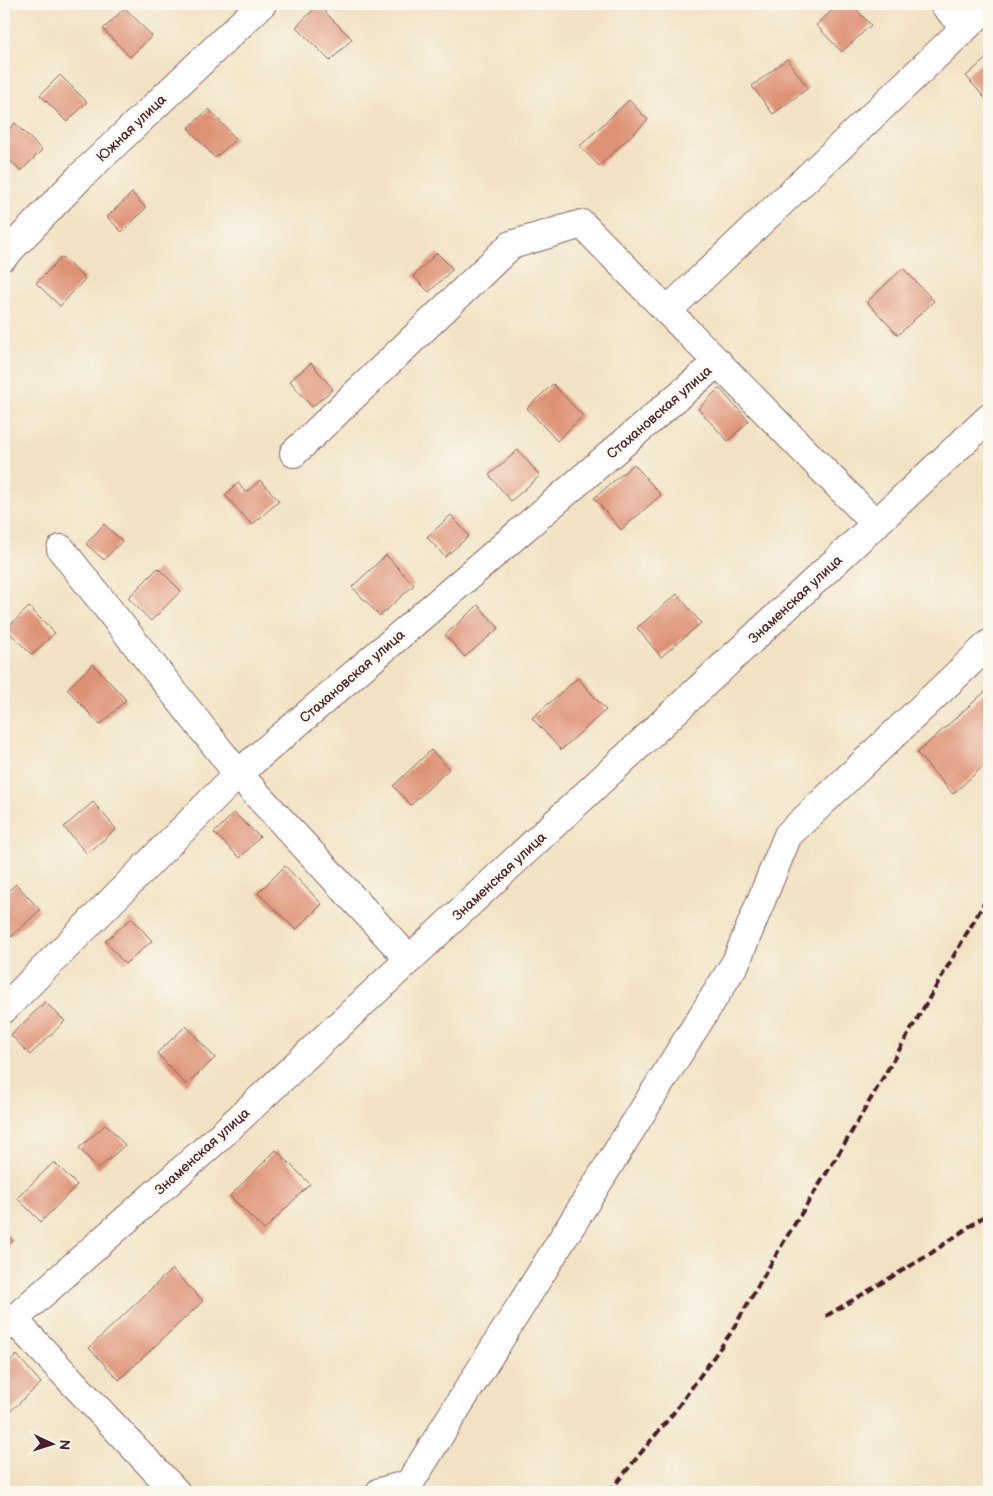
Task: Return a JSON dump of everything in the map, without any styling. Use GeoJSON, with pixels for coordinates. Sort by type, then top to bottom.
{"type":"FeatureCollection","features":[{"type":"Feature","properties":{"kind":"street","name":"Южная улица"},"geometry":{"type":"LineString","coordinates":[[4,256],[80,177],[262,4]]}},
{"type":"Feature","properties":{"kind":"street"},"geometry":{"type":"LineString","coordinates":[[944,4],[965,28]]}},
{"type":"Feature","properties":{"kind":"street"},"geometry":{"type":"LineString","coordinates":[[667,311],[988,8]]}},
{"type":"Feature","properties":{"kind":"street"},"geometry":{"type":"LineString","coordinates":[[294,452],[511,245],[582,224],[876,524]]}},
{"type":"Feature","properties":{"kind":"street","name":"Стахановская улица"},"geometry":{"type":"LineString","coordinates":[[4,1009],[238,774],[718,362]]}},
{"type":"Feature","properties":{"kind":"street","name":"Знаменская улица"},"geometry":{"type":"LineString","coordinates":[[8,1324],[217,1139],[989,418]]}},
{"type":"Feature","properties":{"kind":"street"},"geometry":{"type":"LineString","coordinates":[[61,549],[238,774],[409,959]]}},
{"type":"Feature","properties":{"kind":"street"},"geometry":{"type":"LineString","coordinates":[[380,1492],[410,1484],[736,962],[788,834],[989,644]]}},
{"type":"Feature","properties":{"kind":"street"},"geometry":{"type":"LineString","coordinates":[[8,1324],[176,1492]]}},
{"type":"Feature","properties":{"kind":"building"},"geometry":{"type":"Polygon","coordinates":[[[839,4],[852,4],[871,25],[842,52],[816,25],[839,4]]]}},
{"type":"Feature","properties":{"kind":"building"},"geometry":{"type":"Polygon","coordinates":[[[318,5],[352,39],[330,61],[296,27],[318,5]]]}},
{"type":"Feature","properties":{"kind":"building"},"geometry":{"type":"Polygon","coordinates":[[[125,8],[152,36],[130,57],[103,29],[125,8]]]}},
{"type":"Feature","properties":{"kind":"building"},"geometry":{"type":"Polygon","coordinates":[[[989,56],[989,103],[966,76],[989,56]]]}},
{"type":"Feature","properties":{"kind":"building"},"geometry":{"type":"Polygon","coordinates":[[[787,59],[808,88],[773,114],[752,86],[787,59]]]}},
{"type":"Feature","properties":{"kind":"building"},"geometry":{"type":"Polygon","coordinates":[[[60,75],[87,102],[67,122],[40,95],[60,75]]]}},
{"type":"Feature","properties":{"kind":"building"},"geometry":{"type":"Polygon","coordinates":[[[629,100],[648,120],[599,166],[580,146],[629,100]]]}},
{"type":"Feature","properties":{"kind":"building"},"geometry":{"type":"Polygon","coordinates":[[[209,109],[236,139],[215,158],[188,128],[209,109]]]}},
{"type":"Feature","properties":{"kind":"building"},"geometry":{"type":"Polygon","coordinates":[[[15,123],[42,150],[21,171],[4,155],[4,134],[15,123]]]}},
{"type":"Feature","properties":{"kind":"building"},"geometry":{"type":"Polygon","coordinates":[[[132,193],[146,208],[122,232],[107,217],[132,193]]]}},
{"type":"Feature","properties":{"kind":"building"},"geometry":{"type":"Polygon","coordinates":[[[437,253],[453,269],[429,292],[413,276],[437,253]]]}},
{"type":"Feature","properties":{"kind":"building"},"geometry":{"type":"Polygon","coordinates":[[[62,257],[85,279],[60,306],[36,283],[62,257]]]}},
{"type":"Feature","properties":{"kind":"building"},"geometry":{"type":"Polygon","coordinates":[[[903,268],[934,301],[898,335],[867,302],[903,268]]]}},
{"type":"Feature","properties":{"kind":"building"},"geometry":{"type":"Polygon","coordinates":[[[311,363],[333,389],[312,407],[290,381],[311,363]]]}},
{"type":"Feature","properties":{"kind":"building"},"geometry":{"type":"Polygon","coordinates":[[[553,384],[583,416],[557,441],[527,408],[553,384]]]}},
{"type":"Feature","properties":{"kind":"building"},"geometry":{"type":"Polygon","coordinates":[[[719,388],[749,421],[728,441],[698,409],[719,388]]]}},
{"type":"Feature","properties":{"kind":"building"},"geometry":{"type":"Polygon","coordinates":[[[518,450],[540,476],[511,501],[489,475],[518,450]]]}},
{"type":"Feature","properties":{"kind":"building"},"geometry":{"type":"Polygon","coordinates":[[[634,464],[661,495],[621,530],[594,498],[634,464]]]}},
{"type":"Feature","properties":{"kind":"building"},"geometry":{"type":"Polygon","coordinates":[[[260,480],[279,501],[252,525],[225,495],[238,483],[246,493],[260,480]]]}},
{"type":"Feature","properties":{"kind":"building"},"geometry":{"type":"Polygon","coordinates":[[[451,515],[469,536],[445,557],[427,537],[451,515]]]}},
{"type":"Feature","properties":{"kind":"building"},"geometry":{"type":"Polygon","coordinates":[[[104,524],[122,541],[104,560],[86,544],[104,524]]]}},
{"type":"Feature","properties":{"kind":"building"},"geometry":{"type":"Polygon","coordinates":[[[386,555],[414,585],[380,616],[352,587],[386,555]]]}},
{"type":"Feature","properties":{"kind":"building"},"geometry":{"type":"Polygon","coordinates":[[[158,568],[181,591],[151,621],[128,598],[158,568]]]}},
{"type":"Feature","properties":{"kind":"building"},"geometry":{"type":"Polygon","coordinates":[[[677,594],[701,623],[661,657],[637,628],[677,594]]]}},
{"type":"Feature","properties":{"kind":"building"},"geometry":{"type":"Polygon","coordinates":[[[478,605],[499,628],[465,657],[445,635],[478,605]]]}},
{"type":"Feature","properties":{"kind":"building"},"geometry":{"type":"Polygon","coordinates":[[[29,607],[55,633],[32,655],[6,629],[29,607]]]}},
{"type":"Feature","properties":{"kind":"building"},"geometry":{"type":"Polygon","coordinates":[[[93,664],[126,700],[100,725],[67,689],[93,664]]]}},
{"type":"Feature","properties":{"kind":"building"},"geometry":{"type":"Polygon","coordinates":[[[578,678],[606,710],[561,750],[532,718],[578,678]]]}},
{"type":"Feature","properties":{"kind":"building"},"geometry":{"type":"Polygon","coordinates":[[[989,688],[989,761],[953,794],[917,753],[989,688]]]}},
{"type":"Feature","properties":{"kind":"building"},"geometry":{"type":"Polygon","coordinates":[[[431,750],[449,769],[411,805],[393,786],[431,750]]]}},
{"type":"Feature","properties":{"kind":"building"},"geometry":{"type":"Polygon","coordinates":[[[93,802],[116,829],[87,854],[64,827],[93,802]]]}},
{"type":"Feature","properties":{"kind":"building"},"geometry":{"type":"Polygon","coordinates":[[[234,813],[260,837],[240,858],[214,833],[234,813]]]}},
{"type":"Feature","properties":{"kind":"building"},"geometry":{"type":"Polygon","coordinates":[[[285,866],[322,904],[296,930],[258,893],[285,866]]]}},
{"type":"Feature","properties":{"kind":"building"},"geometry":{"type":"Polygon","coordinates":[[[16,884],[40,910],[11,937],[4,929],[4,895],[16,884]]]}},
{"type":"Feature","properties":{"kind":"building"},"geometry":{"type":"Polygon","coordinates":[[[132,918],[152,941],[125,964],[105,941],[132,918]]]}},
{"type":"Feature","properties":{"kind":"building"},"geometry":{"type":"Polygon","coordinates":[[[45,1002],[65,1021],[30,1055],[11,1035],[45,1002]]]}},
{"type":"Feature","properties":{"kind":"building"},"geometry":{"type":"Polygon","coordinates":[[[186,1026],[215,1058],[186,1085],[157,1053],[186,1026]]]}},
{"type":"Feature","properties":{"kind":"building"},"geometry":{"type":"Polygon","coordinates":[[[106,1124],[125,1145],[98,1169],[79,1148],[106,1124]]]}},
{"type":"Feature","properties":{"kind":"building"},"geometry":{"type":"Polygon","coordinates":[[[276,1150],[310,1184],[264,1230],[230,1196],[276,1150]]]}},
{"type":"Feature","properties":{"kind":"building"},"geometry":{"type":"Polygon","coordinates":[[[54,1162],[77,1185],[41,1222],[17,1198],[54,1162]]]}},
{"type":"Feature","properties":{"kind":"building"},"geometry":{"type":"Polygon","coordinates":[[[4,1230],[13,1241],[4,1249],[4,1230]]]}},
{"type":"Feature","properties":{"kind":"building"},"geometry":{"type":"Polygon","coordinates":[[[172,1269],[203,1301],[119,1380],[89,1348],[172,1269]]]}},
{"type":"Feature","properties":{"kind":"building"},"geometry":{"type":"Polygon","coordinates":[[[17,1355],[41,1383],[4,1417],[4,1367],[17,1355]]]}},
{"type":"Feature","properties":{"kind":"railway"},"geometry":{"type":"LineString","coordinates":[[609,1492],[675,1411],[730,1334],[786,1238],[844,1145],[989,895]]}},
{"type":"Feature","properties":{"kind":"railway"},"geometry":{"type":"LineString","coordinates":[[826,1316],[927,1256],[989,1213]]}}]}
